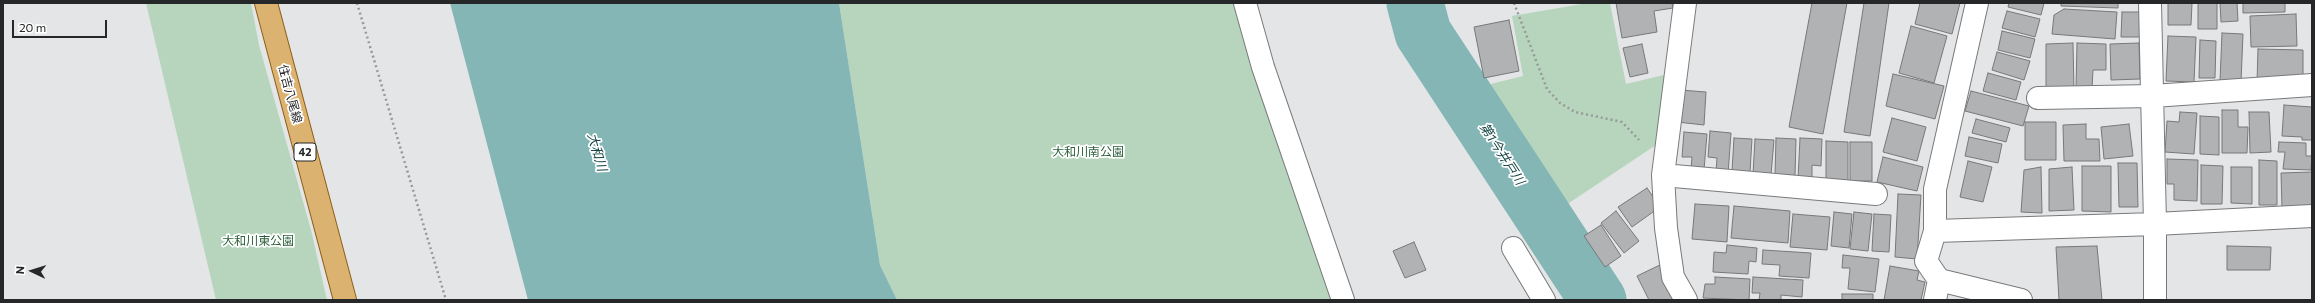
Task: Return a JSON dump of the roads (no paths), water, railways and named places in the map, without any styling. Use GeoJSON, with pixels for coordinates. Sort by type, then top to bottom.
{"type":"FeatureCollection","features":[{"type":"Feature","properties":{"kind":"main road","name":"住吉八尾線"},"geometry":{"type":"LineString","coordinates":[[266,3],[345,300]]}},
{"type":"Feature","properties":{"kind":"street"},"geometry":{"type":"LineString","coordinates":[[1245,3],[1262,67],[1342,300]]}},
{"type":"Feature","properties":{"kind":"street"},"geometry":{"type":"LineString","coordinates":[[1685,3],[1663,175],[1666,228],[1673,277],[1686,300]]}},
{"type":"Feature","properties":{"kind":"street"},"geometry":{"type":"LineString","coordinates":[[1977,3],[1935,189],[1935,231],[1926,261],[1937,290],[2021,300]]}},
{"type":"Feature","properties":{"kind":"street"},"geometry":{"type":"LineString","coordinates":[[2150,3],[2156,224],[2155,300]]}},
{"type":"Feature","properties":{"kind":"street"},"geometry":{"type":"LineString","coordinates":[[2038,98],[2153,96],[2312,85]]}},
{"type":"Feature","properties":{"kind":"street"},"geometry":{"type":"LineString","coordinates":[[1663,175],[1876,194]]}},
{"type":"Feature","properties":{"kind":"street"},"geometry":{"type":"LineString","coordinates":[[1935,231],[2156,224],[2312,216]]}},
{"type":"Feature","properties":{"kind":"street"},"geometry":{"type":"LineString","coordinates":[[1513,248],[1544,300]]}},
{"type":"Feature","properties":{"kind":"water","name":"大和川"},"geometry":{"type":"Polygon","coordinates":[[[450,3],[839,3],[880,265],[897,300],[528,300],[450,3]]]}},
{"type":"Feature","properties":{"kind":"waterway","name":"第1今井戸川"},"geometry":{"type":"LineString","coordinates":[[1415,3],[1423,33],[1598,300]]}},
{"type":"Feature","properties":{"kind":"park label","name":"大和川南公園"},"geometry":{"type":"Point","coordinates":[1088,152]}},
{"type":"Feature","properties":{"kind":"park label","name":"大和川東公園"},"geometry":{"type":"Point","coordinates":[258,241]}}]}
